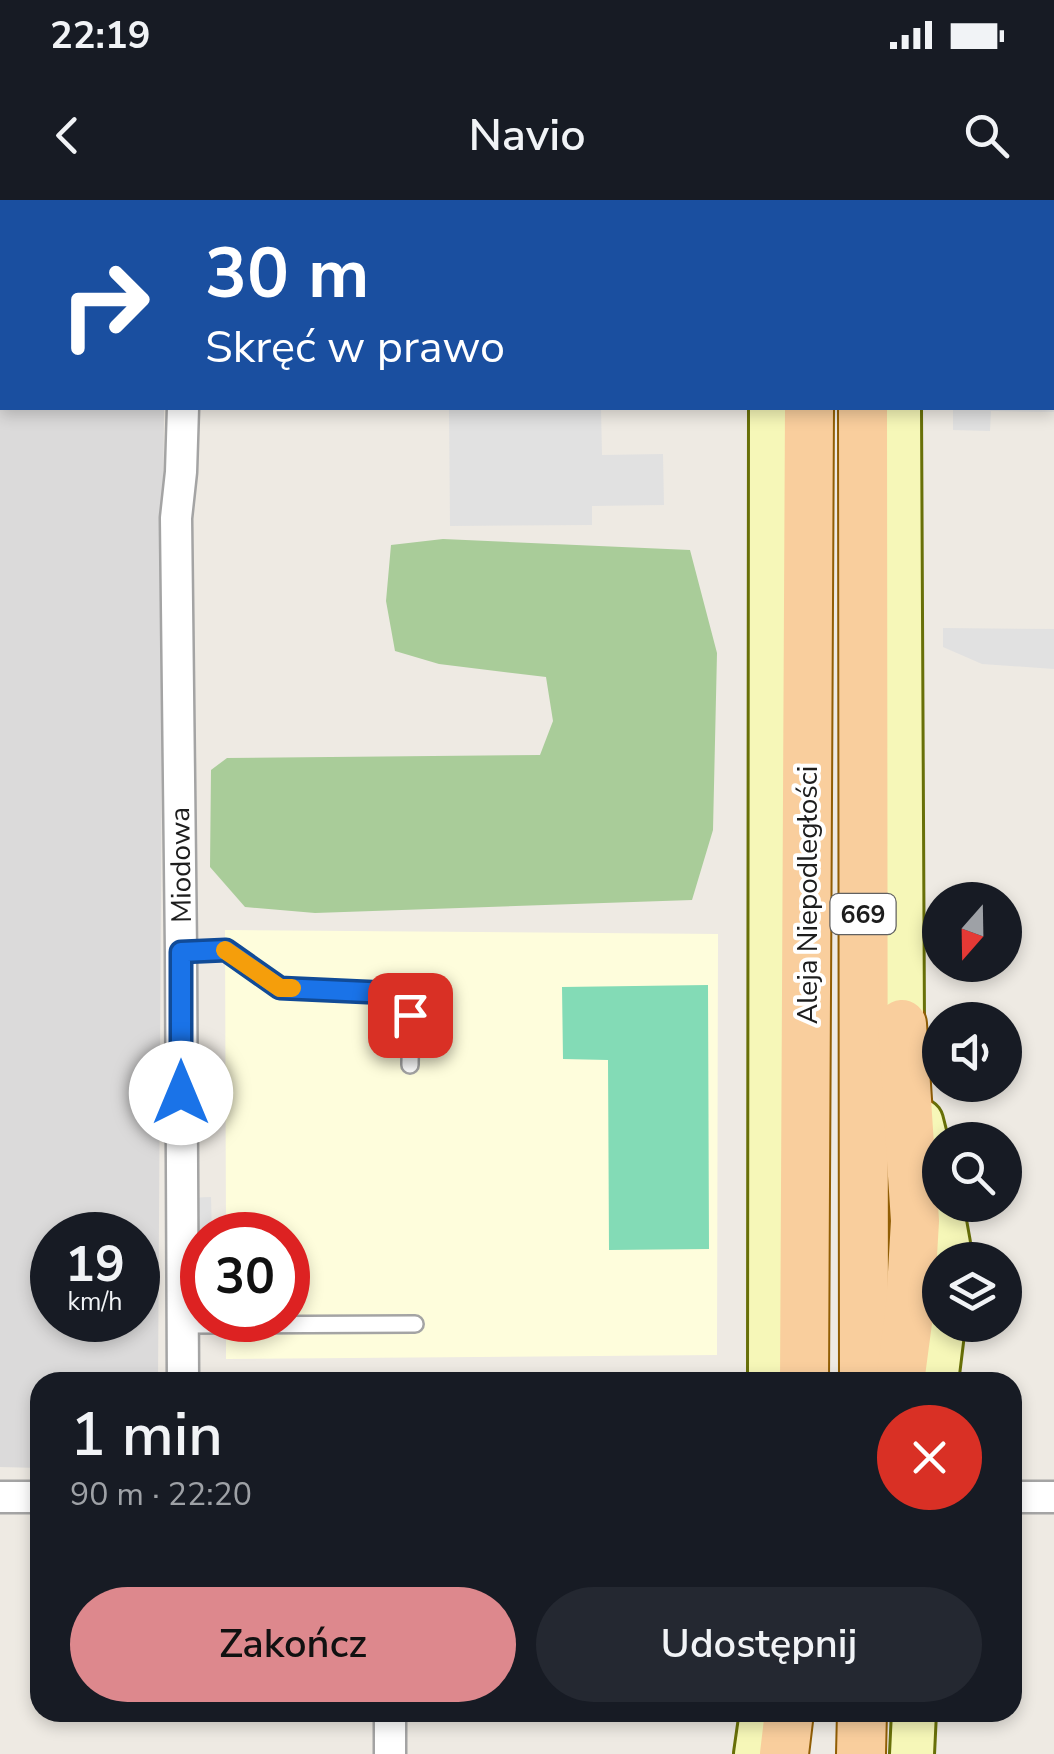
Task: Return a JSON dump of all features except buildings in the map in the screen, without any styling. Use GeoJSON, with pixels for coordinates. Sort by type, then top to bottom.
{"type":"FeatureCollection","features":[{"type":"Feature","properties":{"kind":"main road"},"geometry":{"type":"LineString","coordinates":[[770,1372],[771,410]]}},
{"type":"Feature","properties":{"kind":"main road","name":"Aleja Niepodległości"},"geometry":{"type":"LineString","coordinates":[[804,1372],[809,410]]}},
{"type":"Feature","properties":{"kind":"main road","name":"Aleja Niepodległości"},"geometry":{"type":"LineString","coordinates":[[862,410],[864,1372]]}},
{"type":"Feature","properties":{"kind":"main road"},"geometry":{"type":"LineString","coordinates":[[899,410],[902,1024],[914,1221],[910,1307],[901,1372]]}},
{"type":"Feature","properties":{"kind":"main road"},"geometry":{"type":"LineString","coordinates":[[902,1024],[922,1126]]}},
{"type":"Feature","properties":{"kind":"main road"},"geometry":{"type":"LineString","coordinates":[[937,1372],[940,1342]]}},
{"type":"Feature","properties":{"kind":"main road"},"geometry":{"type":"LineString","coordinates":[[756,1754],[761,1722]]}},
{"type":"Feature","properties":{"kind":"main road"},"geometry":{"type":"LineString","coordinates":[[784,1754],[788,1722]]}},
{"type":"Feature","properties":{"kind":"main road"},"geometry":{"type":"LineString","coordinates":[[802,1722],[802,1754]]}},
{"type":"Feature","properties":{"kind":"main road"},"geometry":{"type":"LineString","coordinates":[[862,1722],[862,1754]]}},
{"type":"Feature","properties":{"kind":"main road"},"geometry":{"type":"LineString","coordinates":[[912,1754],[914,1722]]}},
{"type":"Feature","properties":{"kind":"street","name":"Miodowa"},"geometry":{"type":"LineString","coordinates":[[182,410],[182,472],[176,518],[182,1212]]}},
{"type":"Feature","properties":{"kind":"street","name":"Miodowa"},"geometry":{"type":"LineString","coordinates":[[182,1342],[183,1372]]}},
{"type":"Feature","properties":{"kind":"street"},"geometry":{"type":"LineString","coordinates":[[0,1497],[30,1497]]}},
{"type":"Feature","properties":{"kind":"street"},"geometry":{"type":"LineString","coordinates":[[1022,1497],[1054,1497]]}},
{"type":"Feature","properties":{"kind":"street"},"geometry":{"type":"LineString","coordinates":[[390,1722],[390,1754]]}},
{"type":"Feature","properties":{"kind":"lane"},"geometry":{"type":"LineString","coordinates":[[181,952],[226,950],[280,988],[389,993],[401,1000],[410,1015],[410,1065]]}},
{"type":"Feature","properties":{"kind":"lane"},"geometry":{"type":"LineString","coordinates":[[310,1323],[414,1324]]}},
{"type":"Feature","properties":{"kind":"shaded area"},"geometry":{"type":"Polygon","coordinates":[[[0,410],[164,410],[159,1212],[30,1212],[30,1342],[158,1342],[158,1372],[30,1372],[30,1468],[0,1467],[0,410]]]}},
{"type":"Feature","properties":{"kind":"shaded area"},"geometry":{"type":"Polygon","coordinates":[[[449,410],[601,410],[602,455],[663,454],[664,505],[592,506],[592,525],[450,526],[449,410]]]}},
{"type":"Feature","properties":{"kind":"shaded area"},"geometry":{"type":"Polygon","coordinates":[[[953,410],[1054,410],[991,411],[990,431],[953,430],[953,410]]]}},
{"type":"Feature","properties":{"kind":"shaded area"},"geometry":{"type":"Polygon","coordinates":[[[943,628],[1054,629],[1054,669],[982,664],[943,647],[943,628]]]}},
{"type":"Feature","properties":{"kind":"shaded area"},"geometry":{"type":"Polygon","coordinates":[[[225,930],[718,934],[717,1355],[226,1359],[226,1342],[310,1342],[310,1212],[226,1212],[225,930]]]}},
{"type":"Feature","properties":{"kind":"shaded area"},"geometry":{"type":"Polygon","coordinates":[[[211,1197],[211,1212],[182,1212],[182,1198],[211,1197]]]}},
{"type":"Feature","properties":{"kind":"green space"},"geometry":{"type":"Polygon","coordinates":[[[443,539],[690,550],[717,653],[713,830],[692,900],[315,913],[245,907],[210,867],[211,770],[227,758],[540,755],[553,721],[546,677],[439,664],[395,651],[386,601],[391,545],[443,539]]]}},
{"type":"Feature","properties":{"kind":"green space"},"geometry":{"type":"Polygon","coordinates":[[[708,985],[709,1249],[609,1250],[608,1060],[563,1059],[562,987],[708,985]]]}},
{"type":"Feature","properties":{"kind":"slow traffic"},"geometry":{"type":"LineString","coordinates":[[225,950],[280,988],[292,988]]}},
{"type":"Feature","properties":{"kind":"route"},"geometry":{"type":"LineString","coordinates":[[181,1093],[181,952],[226,950],[280,988],[389,993],[401,1000],[410,1015]]}}]}
